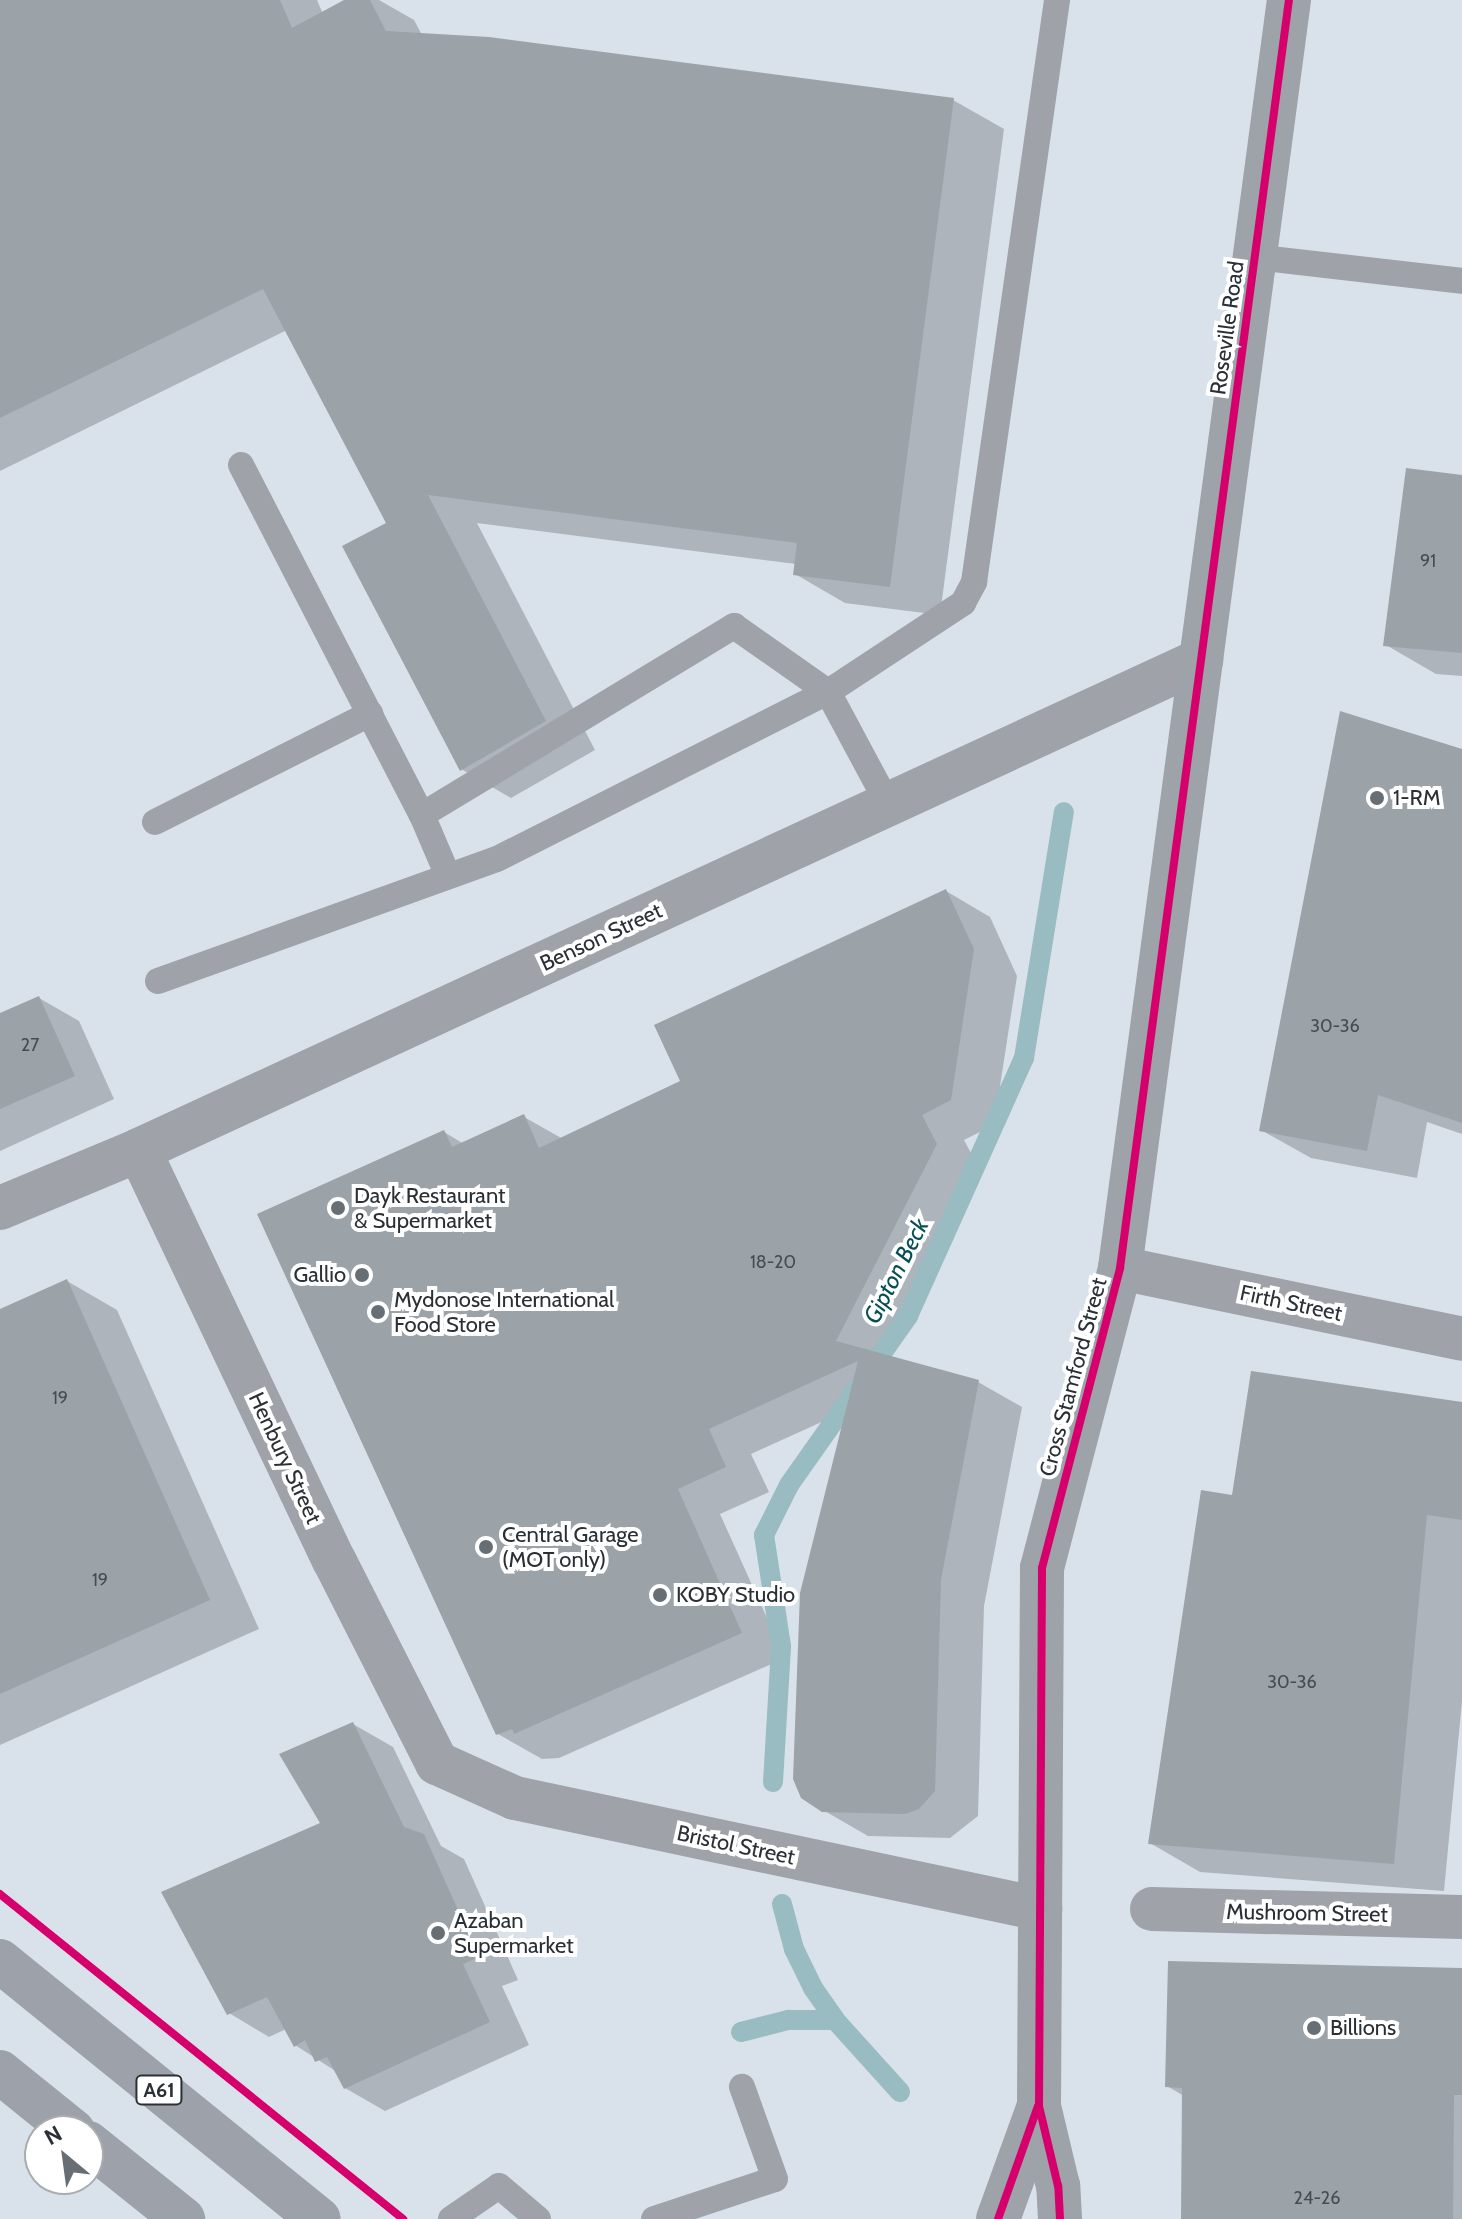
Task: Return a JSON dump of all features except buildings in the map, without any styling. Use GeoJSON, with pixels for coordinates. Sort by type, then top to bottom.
{"type":"FeatureCollection","features":[{"type":"Feature","properties":{"kind":"highway","name":"A61"},"geometry":{"type":"LineString","coordinates":[[0,1961],[319,2219]]}},
{"type":"Feature","properties":{"kind":"highway"},"geometry":{"type":"LineString","coordinates":[[0,2072],[53,2115]]}},
{"type":"Feature","properties":{"kind":"highway"},"geometry":{"type":"LineString","coordinates":[[104,2156],[183,2219]]}},
{"type":"Feature","properties":{"kind":"street","name":"Roseville Road"},"geometry":{"type":"LineString","coordinates":[[1201,660],[1289,0]]}},
{"type":"Feature","properties":{"kind":"street","name":"Benson Street"},"geometry":{"type":"LineString","coordinates":[[0,1208],[139,1150],[1201,660]]}},
{"type":"Feature","properties":{"kind":"street","name":"Cross Stamford Street"},"geometry":{"type":"LineString","coordinates":[[1060,2219],[1058,2186],[1039,2106],[1042,1568],[1120,1268],[1201,660]]}},
{"type":"Feature","properties":{"kind":"street","name":"Henbury Street"},"geometry":{"type":"LineString","coordinates":[[139,1150],[334,1560],[437,1763]]}},
{"type":"Feature","properties":{"kind":"street","name":"Firth Street"},"geometry":{"type":"LineString","coordinates":[[1120,1268],[1462,1339]]}},
{"type":"Feature","properties":{"kind":"street","name":"Bristol Street"},"geometry":{"type":"LineString","coordinates":[[437,1763],[515,1798],[1040,1909]]}},
{"type":"Feature","properties":{"kind":"street","name":"Mushroom Street"},"geometry":{"type":"LineString","coordinates":[[1152,1909],[1462,1917]]}},
{"type":"Feature","properties":{"kind":"street","name":"Cross Stamford Street"},"geometry":{"type":"LineString","coordinates":[[998,2219],[1039,2106]]}},
{"type":"Feature","properties":{"kind":"lane"},"geometry":{"type":"LineString","coordinates":[[158,981],[497,859],[828,692],[948,617],[974,582],[1057,0]]}},
{"type":"Feature","properties":{"kind":"lane"},"geometry":{"type":"LineString","coordinates":[[1255,257],[1462,281]]}},
{"type":"Feature","properties":{"kind":"lane"},"geometry":{"type":"LineString","coordinates":[[241,465],[422,815],[448,876]]}},
{"type":"Feature","properties":{"kind":"lane"},"geometry":{"type":"LineString","coordinates":[[422,815],[734,626],[828,692],[888,804]]}},
{"type":"Feature","properties":{"kind":"lane"},"geometry":{"type":"LineString","coordinates":[[155,822],[370,714]]}},
{"type":"Feature","properties":{"kind":"lane"},"geometry":{"type":"LineString","coordinates":[[654,2219],[775,2179],[742,2087]]}},
{"type":"Feature","properties":{"kind":"lane"},"geometry":{"type":"LineString","coordinates":[[451,2219],[499,2186],[538,2219]]}},
{"type":"Feature","properties":{"kind":"waterway","name":"Gipton Beck"},"geometry":{"type":"LineString","coordinates":[[773,1782],[781,1646],[764,1535],[789,1485],[908,1316],[1024,1058],[1064,812]]}},
{"type":"Feature","properties":{"kind":"waterway","name":"Gipton Beck"},"geometry":{"type":"LineString","coordinates":[[782,1904],[794,1949],[813,1988],[835,2020],[900,2092]]}},
{"type":"Feature","properties":{"kind":"waterway"},"geometry":{"type":"LineString","coordinates":[[741,2032],[788,2020],[835,2020]]}},
{"type":"Feature","properties":{"kind":"cycle path"},"geometry":{"type":"LineString","coordinates":[[1060,2219],[1058,2186],[1039,2106],[1042,1568],[1120,1268],[1289,0]]}},
{"type":"Feature","properties":{"kind":"cycle path"},"geometry":{"type":"LineString","coordinates":[[0,1894],[403,2219]]}},
{"type":"Feature","properties":{"kind":"cycle path"},"geometry":{"type":"LineString","coordinates":[[998,2219],[1038,2106]]}},
{"type":"Feature","properties":{"kind":"place","name":"1-RM"},"geometry":{"type":"Point","coordinates":[1377,798]}},
{"type":"Feature","properties":{"kind":"place","name":"Dayk Restaurant & Supermarket"},"geometry":{"type":"Point","coordinates":[338,1208]}},
{"type":"Feature","properties":{"kind":"place","name":"Gallio"},"geometry":{"type":"Point","coordinates":[362,1275]}},
{"type":"Feature","properties":{"kind":"place","name":"Mydonose International Food Store"},"geometry":{"type":"Point","coordinates":[378,1312]}},
{"type":"Feature","properties":{"kind":"place","name":"Central Garage (MOT only)"},"geometry":{"type":"Point","coordinates":[486,1547]}},
{"type":"Feature","properties":{"kind":"place","name":"KOBY Studio"},"geometry":{"type":"Point","coordinates":[660,1595]}},
{"type":"Feature","properties":{"kind":"place","name":"Azaban Supermarket"},"geometry":{"type":"Point","coordinates":[438,1933]}},
{"type":"Feature","properties":{"kind":"place","name":"Billions"},"geometry":{"type":"Point","coordinates":[1314,2028]}}]}
